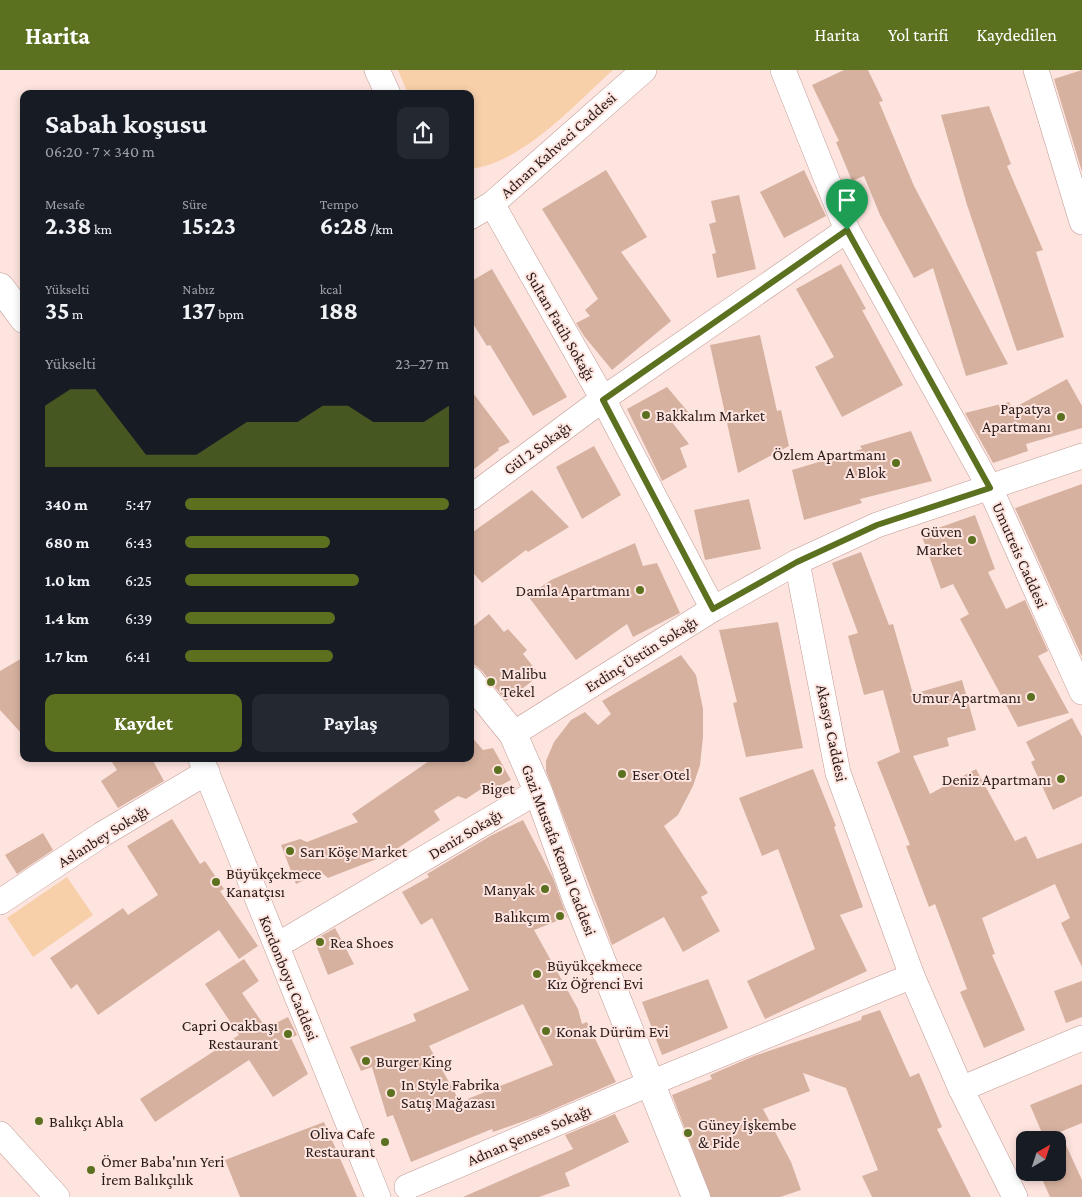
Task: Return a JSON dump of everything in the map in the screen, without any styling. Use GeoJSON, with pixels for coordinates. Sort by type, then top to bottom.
{"type":"FeatureCollection","features":[{"type":"Feature","properties":{"kind":"main road"},"geometry":{"type":"LineString","coordinates":[[0,287],[20,314]]}},
{"type":"Feature","properties":{"kind":"main road","name":"Gazi Mustafa Kemal Caddesi"},"geometry":{"type":"LineString","coordinates":[[474,687],[513,734],[538,791],[576,897],[696,1197]]}},
{"type":"Feature","properties":{"kind":"street"},"geometry":{"type":"LineString","coordinates":[[377,70],[386,90]]}},
{"type":"Feature","properties":{"kind":"street","name":"Adnan Kahveci Caddesi"},"geometry":{"type":"LineString","coordinates":[[474,215],[492,204],[644,70]]}},
{"type":"Feature","properties":{"kind":"street","name":"Umutreis Caddesi"},"geometry":{"type":"LineString","coordinates":[[783,70],[847,230],[990,488],[1082,692]]}},
{"type":"Feature","properties":{"kind":"street"},"geometry":{"type":"LineString","coordinates":[[1036,70],[1082,222]]}},
{"type":"Feature","properties":{"kind":"street","name":"Sultan Fatih Sokağı"},"geometry":{"type":"LineString","coordinates":[[492,204],[603,400],[713,609]]}},
{"type":"Feature","properties":{"kind":"street","name":"Gül 2 Sokağı"},"geometry":{"type":"LineString","coordinates":[[474,495],[603,400],[847,230]]}},
{"type":"Feature","properties":{"kind":"street"},"geometry":{"type":"LineString","coordinates":[[797,562],[877,525],[1082,456]]}},
{"type":"Feature","properties":{"kind":"street","name":"Erdinç Üstün Sokağı"},"geometry":{"type":"LineString","coordinates":[[513,734],[713,609],[797,562]]}},
{"type":"Feature","properties":{"kind":"street","name":"Akasya Caddesi"},"geometry":{"type":"LineString","coordinates":[[797,562],[838,773],[912,976],[961,1090],[1015,1197]]}},
{"type":"Feature","properties":{"kind":"street","name":"Aslanbey Sokağı"},"geometry":{"type":"LineString","coordinates":[[0,902],[204,766]]}},
{"type":"Feature","properties":{"kind":"street","name":"Kordonboyu Caddesi"},"geometry":{"type":"LineString","coordinates":[[204,766],[378,1197]]}},
{"type":"Feature","properties":{"kind":"street","name":"Deniz Sokağı"},"geometry":{"type":"LineString","coordinates":[[288,938],[538,791]]}},
{"type":"Feature","properties":{"kind":"street"},"geometry":{"type":"LineString","coordinates":[[651,1083],[912,976]]}},
{"type":"Feature","properties":{"kind":"street"},"geometry":{"type":"LineString","coordinates":[[961,1090],[1082,1038]]}},
{"type":"Feature","properties":{"kind":"street","name":"Adnan Şenses Sokağı"},"geometry":{"type":"LineString","coordinates":[[407,1187],[651,1083]]}},
{"type":"Feature","properties":{"kind":"street"},"geometry":{"type":"LineString","coordinates":[[0,1134],[57,1197]]}},
{"type":"Feature","properties":{"kind":"shaded area"},"geometry":{"type":"Polygon","coordinates":[[[398,70],[613,70],[565,115],[528,144],[509,156],[474,168],[474,90],[406,90],[398,70]]]}},
{"type":"Feature","properties":{"kind":"shaded area"},"geometry":{"type":"Polygon","coordinates":[[[67,877],[93,915],[33,957],[7,918],[67,877]]]}},
{"type":"Feature","properties":{"kind":"building"},"geometry":{"type":"Polygon","coordinates":[[[844,70],[868,70],[883,101],[879,102],[914,186],[1008,364],[966,376],[933,268],[914,278],[880,215],[864,176],[852,181],[836,142],[839,141],[812,85],[844,70]]]}},
{"type":"Feature","properties":{"kind":"building"},"geometry":{"type":"Polygon","coordinates":[[[1082,70],[1082,172],[1054,79],[1082,70]]]}},
{"type":"Feature","properties":{"kind":"building"},"geometry":{"type":"Polygon","coordinates":[[[989,106],[1011,164],[1007,166],[1043,250],[1036,252],[1064,337],[1017,351],[967,205],[941,115],[989,106]]]}},
{"type":"Feature","properties":{"kind":"building"},"geometry":{"type":"Polygon","coordinates":[[[606,170],[647,237],[621,252],[671,321],[612,370],[584,336],[576,323],[590,316],[585,310],[598,299],[542,209],[606,170]]]}},
{"type":"Feature","properties":{"kind":"building"},"geometry":{"type":"Polygon","coordinates":[[[804,170],[826,216],[784,238],[760,192],[804,170]]]}},
{"type":"Feature","properties":{"kind":"building"},"geometry":{"type":"Polygon","coordinates":[[[739,195],[756,269],[717,278],[712,254],[716,253],[709,224],[716,222],[711,201],[739,195]]]}},
{"type":"Feature","properties":{"kind":"building"},"geometry":{"type":"Polygon","coordinates":[[[841,264],[866,309],[862,310],[903,385],[842,417],[815,367],[834,357],[796,289],[841,264]]]}},
{"type":"Feature","properties":{"kind":"building"},"geometry":{"type":"Polygon","coordinates":[[[492,269],[567,397],[533,416],[490,345],[487,346],[474,325],[474,280],[492,269]]]}},
{"type":"Feature","properties":{"kind":"building"},"geometry":{"type":"Polygon","coordinates":[[[760,335],[777,411],[781,410],[789,446],[738,473],[710,345],[760,335]]]}},
{"type":"Feature","properties":{"kind":"building"},"geometry":{"type":"Polygon","coordinates":[[[1067,379],[1082,406],[1082,428],[1026,444],[1028,451],[993,463],[965,413],[1009,402],[1012,409],[1067,379]]]}},
{"type":"Feature","properties":{"kind":"building"},"geometry":{"type":"Polygon","coordinates":[[[667,387],[689,413],[668,417],[689,444],[680,448],[687,467],[662,481],[627,409],[667,387]]]}},
{"type":"Feature","properties":{"kind":"building"},"geometry":{"type":"Polygon","coordinates":[[[474,394],[510,442],[498,448],[499,450],[474,469],[474,394]]]}},
{"type":"Feature","properties":{"kind":"building"},"geometry":{"type":"Polygon","coordinates":[[[911,431],[932,481],[860,499],[862,503],[804,520],[792,470],[862,449],[860,446],[911,431]]]}},
{"type":"Feature","properties":{"kind":"building"},"geometry":{"type":"Polygon","coordinates":[[[594,446],[621,495],[582,519],[556,467],[594,446]]]}},
{"type":"Feature","properties":{"kind":"building"},"geometry":{"type":"Polygon","coordinates":[[[1082,484],[1082,657],[1015,508],[1082,484]]]}},
{"type":"Feature","properties":{"kind":"building"},"geometry":{"type":"Polygon","coordinates":[[[532,490],[569,527],[528,552],[526,550],[482,583],[474,574],[474,531],[532,490]]]}},
{"type":"Feature","properties":{"kind":"building"},"geometry":{"type":"Polygon","coordinates":[[[749,499],[761,549],[705,560],[694,510],[749,499]]]}},
{"type":"Feature","properties":{"kind":"building"},"geometry":{"type":"Polygon","coordinates":[[[975,515],[995,569],[988,572],[1006,609],[1025,600],[1048,651],[1038,656],[1069,713],[1018,727],[960,619],[969,614],[953,584],[941,589],[921,534],[975,515]]]}},
{"type":"Feature","properties":{"kind":"building"},"geometry":{"type":"Polygon","coordinates":[[[635,543],[643,566],[657,563],[680,613],[633,637],[627,624],[576,660],[528,596],[551,580],[635,543]]]}},
{"type":"Feature","properties":{"kind":"building"},"geometry":{"type":"Polygon","coordinates":[[[861,552],[889,625],[893,624],[913,694],[962,680],[976,730],[947,738],[949,746],[913,756],[930,794],[976,769],[1015,841],[1026,836],[1037,859],[1082,843],[1082,967],[1061,923],[1070,918],[1055,884],[982,918],[995,954],[992,955],[1025,1030],[984,1048],[960,992],[967,989],[935,904],[929,907],[906,846],[910,845],[877,762],[900,752],[883,690],[864,695],[848,636],[858,633],[832,563],[861,552]]]}},
{"type":"Feature","properties":{"kind":"building"},"geometry":{"type":"Polygon","coordinates":[[[489,614],[504,632],[508,629],[527,650],[523,654],[540,675],[506,701],[482,671],[474,664],[474,626],[489,614]]]}},
{"type":"Feature","properties":{"kind":"building"},"geometry":{"type":"Polygon","coordinates":[[[778,622],[803,748],[746,757],[733,703],[737,702],[719,630],[778,622]]]}},
{"type":"Feature","properties":{"kind":"building","name":"Eser Otel"},"geometry":{"type":"Polygon","coordinates":[[[681,655],[696,675],[703,709],[703,737],[700,765],[693,786],[678,815],[664,826],[708,893],[701,897],[720,931],[683,952],[664,917],[612,945],[546,771],[546,761],[554,742],[571,720],[585,712],[598,725],[611,714],[602,701],[681,655]]]}},
{"type":"Feature","properties":{"kind":"building"},"geometry":{"type":"Polygon","coordinates":[[[20,659],[20,732],[0,710],[0,671],[20,659]]]}},
{"type":"Feature","properties":{"kind":"building","name":"Deniz Apartmanı"},"geometry":{"type":"Polygon","coordinates":[[[1072,718],[1082,737],[1082,796],[1053,810],[1031,762],[1035,760],[1026,742],[1072,718]]]}},
{"type":"Feature","properties":{"kind":"building"},"geometry":{"type":"Polygon","coordinates":[[[474,740],[483,750],[493,748],[511,780],[486,793],[484,787],[466,799],[458,796],[434,811],[440,820],[383,858],[328,878],[321,872],[296,884],[281,845],[300,839],[307,842],[358,822],[352,814],[428,762],[474,762],[474,740]]]}},
{"type":"Feature","properties":{"kind":"building"},"geometry":{"type":"Polygon","coordinates":[[[112,762],[154,762],[164,781],[118,808],[101,781],[117,770],[112,762]]]}},
{"type":"Feature","properties":{"kind":"building"},"geometry":{"type":"Polygon","coordinates":[[[813,769],[836,826],[834,827],[863,907],[840,915],[867,971],[765,1019],[747,981],[815,949],[778,849],[762,856],[739,798],[813,769]]]}},
{"type":"Feature","properties":{"kind":"building"},"geometry":{"type":"Polygon","coordinates":[[[172,819],[200,864],[205,861],[224,889],[220,891],[258,946],[239,959],[219,930],[98,1015],[77,984],[71,989],[50,958],[123,908],[128,915],[158,895],[127,846],[172,819]]]}},
{"type":"Feature","properties":{"kind":"building"},"geometry":{"type":"Polygon","coordinates":[[[523,820],[553,878],[567,917],[534,930],[578,1009],[582,1024],[587,1022],[616,1082],[538,1116],[493,1132],[492,1129],[411,1162],[393,1115],[387,1117],[372,1067],[361,1071],[350,1047],[416,1021],[413,1014],[469,990],[432,918],[421,925],[402,892],[429,877],[427,874],[492,835],[523,820]],[[523,1004],[429,1046],[460,1102],[553,1065],[523,1004]]]}},
{"type":"Feature","properties":{"kind":"building"},"geometry":{"type":"Polygon","coordinates":[[[43,833],[53,850],[17,874],[5,855],[43,833]]]}},
{"type":"Feature","properties":{"kind":"building"},"geometry":{"type":"Polygon","coordinates":[[[335,928],[354,964],[328,975],[314,940],[335,928]]]}},
{"type":"Feature","properties":{"kind":"building"},"geometry":{"type":"Polygon","coordinates":[[[244,959],[259,981],[242,993],[266,1028],[288,1017],[297,1035],[291,1038],[308,1074],[273,1097],[249,1060],[155,1122],[140,1099],[239,1035],[205,984],[244,959]]]}},
{"type":"Feature","properties":{"kind":"building"},"geometry":{"type":"Polygon","coordinates":[[[708,979],[728,1028],[662,1055],[642,1002],[708,979]]]}},
{"type":"Feature","properties":{"kind":"building"},"geometry":{"type":"Polygon","coordinates":[[[1082,981],[1082,1017],[1066,1023],[1054,991],[1082,981]]]}},
{"type":"Feature","properties":{"kind":"building"},"geometry":{"type":"Polygon","coordinates":[[[880,1010],[910,1077],[919,1073],[942,1127],[937,1129],[971,1197],[872,1197],[862,1176],[878,1170],[846,1088],[803,1073],[810,1091],[763,1109],[791,1162],[801,1190],[780,1197],[711,1197],[672,1095],[712,1079],[710,1075],[754,1056],[861,1020],[862,1016],[880,1010]]]}},
{"type":"Feature","properties":{"kind":"building"},"geometry":{"type":"Polygon","coordinates":[[[1082,1084],[1082,1123],[1062,1131],[1041,1131],[1030,1105],[1082,1084]]]}},
{"type":"Feature","properties":{"kind":"building"},"geometry":{"type":"Polygon","coordinates":[[[615,1114],[629,1142],[565,1173],[570,1186],[539,1197],[463,1197],[573,1149],[565,1135],[615,1114]]]}},
{"type":"Feature","properties":{"kind":"building"},"geometry":{"type":"Polygon","coordinates":[[[324,1122],[357,1197],[240,1197],[225,1160],[324,1122]]]}},
{"type":"Feature","properties":{"kind":"building"},"geometry":{"type":"Polygon","coordinates":[[[1066,1145],[1082,1180],[1082,1197],[1050,1197],[1043,1181],[1066,1181],[1066,1145]]]}},
{"type":"Feature","properties":{"kind":"place","name":"Bakkalım Market"},"geometry":{"type":"Point","coordinates":[646,415]}},
{"type":"Feature","properties":{"kind":"place","name":"Papatya Apartmanı"},"geometry":{"type":"Point","coordinates":[1061,417]}},
{"type":"Feature","properties":{"kind":"place","name":"Özlem Apartmanı A Blok"},"geometry":{"type":"Point","coordinates":[896,463]}},
{"type":"Feature","properties":{"kind":"place","name":"Güven Market"},"geometry":{"type":"Point","coordinates":[972,540]}},
{"type":"Feature","properties":{"kind":"place","name":"Damla Apartmanı"},"geometry":{"type":"Point","coordinates":[640,590]}},
{"type":"Feature","properties":{"kind":"place","name":"Malibu Tekel"},"geometry":{"type":"Point","coordinates":[491,682]}},
{"type":"Feature","properties":{"kind":"place","name":"Umur Apartmanı"},"geometry":{"type":"Point","coordinates":[1031,697]}},
{"type":"Feature","properties":{"kind":"place","name":"Biget"},"geometry":{"type":"Point","coordinates":[498,770]}},
{"type":"Feature","properties":{"kind":"place","name":"Eser Otel"},"geometry":{"type":"Point","coordinates":[622,774]}},
{"type":"Feature","properties":{"kind":"place","name":"Deniz Apartmanı"},"geometry":{"type":"Point","coordinates":[1061,779]}},
{"type":"Feature","properties":{"kind":"place","name":"Sarı Köşe Market"},"geometry":{"type":"Point","coordinates":[290,851]}},
{"type":"Feature","properties":{"kind":"place","name":"Büyükçekmece Kanatçısı"},"geometry":{"type":"Point","coordinates":[216,882]}},
{"type":"Feature","properties":{"kind":"place","name":"Manyak"},"geometry":{"type":"Point","coordinates":[545,889]}},
{"type":"Feature","properties":{"kind":"place","name":"Balıkçım"},"geometry":{"type":"Point","coordinates":[560,916]}},
{"type":"Feature","properties":{"kind":"place","name":"Rea Shoes"},"geometry":{"type":"Point","coordinates":[320,942]}},
{"type":"Feature","properties":{"kind":"place","name":"Büyükçekmece Kız Öğrenci Evi"},"geometry":{"type":"Point","coordinates":[537,974]}},
{"type":"Feature","properties":{"kind":"place","name":"Konak Dürüm Evi"},"geometry":{"type":"Point","coordinates":[546,1031]}},
{"type":"Feature","properties":{"kind":"place","name":"Capri Ocakbaşı Restaurant"},"geometry":{"type":"Point","coordinates":[288,1034]}},
{"type":"Feature","properties":{"kind":"place","name":"Burger King"},"geometry":{"type":"Point","coordinates":[366,1061]}},
{"type":"Feature","properties":{"kind":"place","name":"In Style Fabrika Satış Mağazası"},"geometry":{"type":"Point","coordinates":[391,1093]}},
{"type":"Feature","properties":{"kind":"place","name":"Balıkçı Abla"},"geometry":{"type":"Point","coordinates":[39,1121]}},
{"type":"Feature","properties":{"kind":"place","name":"Güney İşkembe & Pide"},"geometry":{"type":"Point","coordinates":[688,1133]}},
{"type":"Feature","properties":{"kind":"place","name":"Oliva Cafe Restaurant"},"geometry":{"type":"Point","coordinates":[385,1142]}},
{"type":"Feature","properties":{"kind":"place","name":"Ömer Baba'nın Yeri İrem Balıkçılık"},"geometry":{"type":"Point","coordinates":[91,1170]}},
{"type":"Feature","properties":{"kind":"route"},"geometry":{"type":"LineString","coordinates":[[847,230],[990,488],[877,525],[797,562],[713,609],[603,400],[847,230]]}}]}
